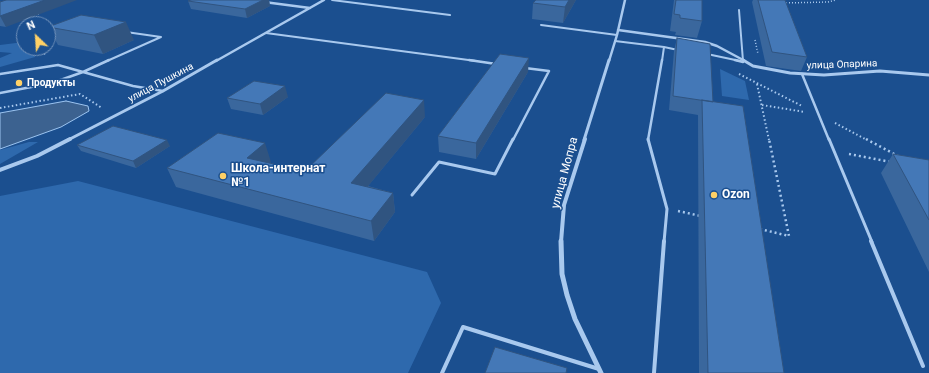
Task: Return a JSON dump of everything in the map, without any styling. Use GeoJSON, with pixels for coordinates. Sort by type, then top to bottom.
{"type":"FeatureCollection","features":[{"type":"Feature","properties":{"kind":"street","name":"улица Пушкина"},"geometry":{"type":"LineString","coordinates":[[0,170],[37,156],[163,92],[324,0]]}},
{"type":"Feature","properties":{"kind":"street","name":"улица Мопра"},"geometry":{"type":"LineString","coordinates":[[600,371],[575,318],[567,295],[562,274],[561,247],[564,205],[615,41],[625,0]]}},
{"type":"Feature","properties":{"kind":"street"},"geometry":{"type":"LineString","coordinates":[[263,2],[310,8]]}},
{"type":"Feature","properties":{"kind":"street","name":"улица Опарина"},"geometry":{"type":"LineString","coordinates":[[617,32],[705,42],[717,46],[743,62],[753,66],[777,71],[802,74],[835,75],[880,71],[929,75]]}},
{"type":"Feature","properties":{"kind":"lane"},"geometry":{"type":"LineString","coordinates":[[332,0],[450,15]]}},
{"type":"Feature","properties":{"kind":"lane"},"geometry":{"type":"LineString","coordinates":[[700,53],[743,62],[739,10]]}},
{"type":"Feature","properties":{"kind":"lane"},"geometry":{"type":"LineString","coordinates":[[540,25],[617,32]]}},
{"type":"Feature","properties":{"kind":"lane"},"geometry":{"type":"LineString","coordinates":[[0,93],[52,83],[83,72],[160,37],[123,31]]}},
{"type":"Feature","properties":{"kind":"lane"},"geometry":{"type":"LineString","coordinates":[[266,33],[502,65]]}},
{"type":"Feature","properties":{"kind":"lane"},"geometry":{"type":"LineString","coordinates":[[615,41],[679,50]]}},
{"type":"Feature","properties":{"kind":"lane"},"geometry":{"type":"LineString","coordinates":[[654,373],[667,209],[648,140],[664,47]]}},
{"type":"Feature","properties":{"kind":"lane"},"geometry":{"type":"LineString","coordinates":[[0,74],[58,65],[133,86],[163,92]]}},
{"type":"Feature","properties":{"kind":"lane"},"geometry":{"type":"LineString","coordinates":[[412,195],[439,162],[495,174],[549,71],[518,67]]}},
{"type":"Feature","properties":{"kind":"lane"},"geometry":{"type":"LineString","coordinates":[[802,74],[833,152],[923,366]]}},
{"type":"Feature","properties":{"kind":"lane"},"geometry":{"type":"LineString","coordinates":[[442,373],[463,327],[600,371]]}},
{"type":"Feature","properties":{"kind":"path"},"geometry":{"type":"LineString","coordinates":[[779,3],[828,2],[836,0]]}},
{"type":"Feature","properties":{"kind":"path"},"geometry":{"type":"LineString","coordinates":[[37,9],[38,16]]}},
{"type":"Feature","properties":{"kind":"path"},"geometry":{"type":"LineString","coordinates":[[753,66],[789,236],[759,229]]}},
{"type":"Feature","properties":{"kind":"path"},"geometry":{"type":"LineString","coordinates":[[0,108],[80,94],[108,111]]}},
{"type":"Feature","properties":{"kind":"path"},"geometry":{"type":"LineString","coordinates":[[762,105],[818,114],[905,159]]}},
{"type":"Feature","properties":{"kind":"path"},"geometry":{"type":"LineString","coordinates":[[833,152],[898,163]]}},
{"type":"Feature","properties":{"kind":"path"},"geometry":{"type":"LineString","coordinates":[[667,209],[705,217]]}},
{"type":"Feature","properties":{"kind":"shaded area"},"geometry":{"type":"Polygon","coordinates":[[[16,43],[16,56],[35,57],[0,67],[0,58],[12,53],[0,52],[0,45],[16,43]]]}},
{"type":"Feature","properties":{"kind":"shaded area"},"geometry":{"type":"Polygon","coordinates":[[[720,69],[745,81],[749,100],[722,96],[720,69]]]}},
{"type":"Feature","properties":{"kind":"shaded area"},"geometry":{"type":"Polygon","coordinates":[[[66,101],[88,106],[89,111],[61,127],[0,149],[0,113],[66,101]]]}},
{"type":"Feature","properties":{"kind":"shaded area"},"geometry":{"type":"Polygon","coordinates":[[[29,142],[38,142],[0,164],[0,150],[29,142]]]}},
{"type":"Feature","properties":{"kind":"shaded area"},"geometry":{"type":"Polygon","coordinates":[[[78,181],[427,272],[441,303],[408,373],[0,373],[0,196],[78,181]]]}},
{"type":"Feature","properties":{"kind":"building"},"geometry":{"type":"Polygon","coordinates":[[[6,0],[45,0],[0,16],[0,2],[6,0]]]}},
{"type":"Feature","properties":{"kind":"building"},"geometry":{"type":"Polygon","coordinates":[[[263,0],[245,9],[188,1],[263,0]]]}},
{"type":"Feature","properties":{"kind":"building"},"geometry":{"type":"Polygon","coordinates":[[[536,0],[569,0],[565,7],[533,3],[536,0]]]}},
{"type":"Feature","properties":{"kind":"building"},"geometry":{"type":"Polygon","coordinates":[[[676,0],[702,0],[702,21],[680,18],[680,15],[674,14],[676,0]]]}},
{"type":"Feature","properties":{"kind":"building"},"geometry":{"type":"Polygon","coordinates":[[[758,0],[785,0],[807,57],[772,52],[758,0]]]}},
{"type":"Feature","properties":{"kind":"building"},"geometry":{"type":"Polygon","coordinates":[[[81,15],[126,22],[94,35],[56,28],[56,24],[81,15]]]}},
{"type":"Feature","properties":{"kind":"building"},"geometry":{"type":"Polygon","coordinates":[[[677,38],[710,44],[713,102],[673,96],[677,38]]]}},
{"type":"Feature","properties":{"kind":"building"},"geometry":{"type":"Polygon","coordinates":[[[500,54],[529,58],[476,143],[438,136],[500,54]]]}},
{"type":"Feature","properties":{"kind":"building"},"geometry":{"type":"Polygon","coordinates":[[[254,81],[285,86],[260,104],[227,98],[254,81]]]}},
{"type":"Feature","properties":{"kind":"building"},"geometry":{"type":"Polygon","coordinates":[[[386,93],[424,100],[351,183],[393,193],[371,221],[167,168],[218,133],[265,143],[247,158],[305,171],[386,93]]]}},
{"type":"Feature","properties":{"kind":"building"},"geometry":{"type":"Polygon","coordinates":[[[702,100],[743,106],[784,373],[708,373],[702,100]]]}},
{"type":"Feature","properties":{"kind":"building"},"geometry":{"type":"Polygon","coordinates":[[[113,126],[167,140],[133,161],[77,145],[113,126]]]}},
{"type":"Feature","properties":{"kind":"building"},"geometry":{"type":"Polygon","coordinates":[[[893,154],[929,160],[929,220],[893,154]]]}},
{"type":"Feature","properties":{"kind":"building"},"geometry":{"type":"Polygon","coordinates":[[[495,347],[567,368],[566,373],[485,373],[495,347]]]}},
{"type":"Feature","properties":{"kind":"place","name":"Продукты"},"geometry":{"type":"Point","coordinates":[19,83]}},
{"type":"Feature","properties":{"kind":"place","name":"Школа-интернат №1"},"geometry":{"type":"Point","coordinates":[223,176]}},
{"type":"Feature","properties":{"kind":"place","name":"Ozon"},"geometry":{"type":"Point","coordinates":[714,195]}}]}
